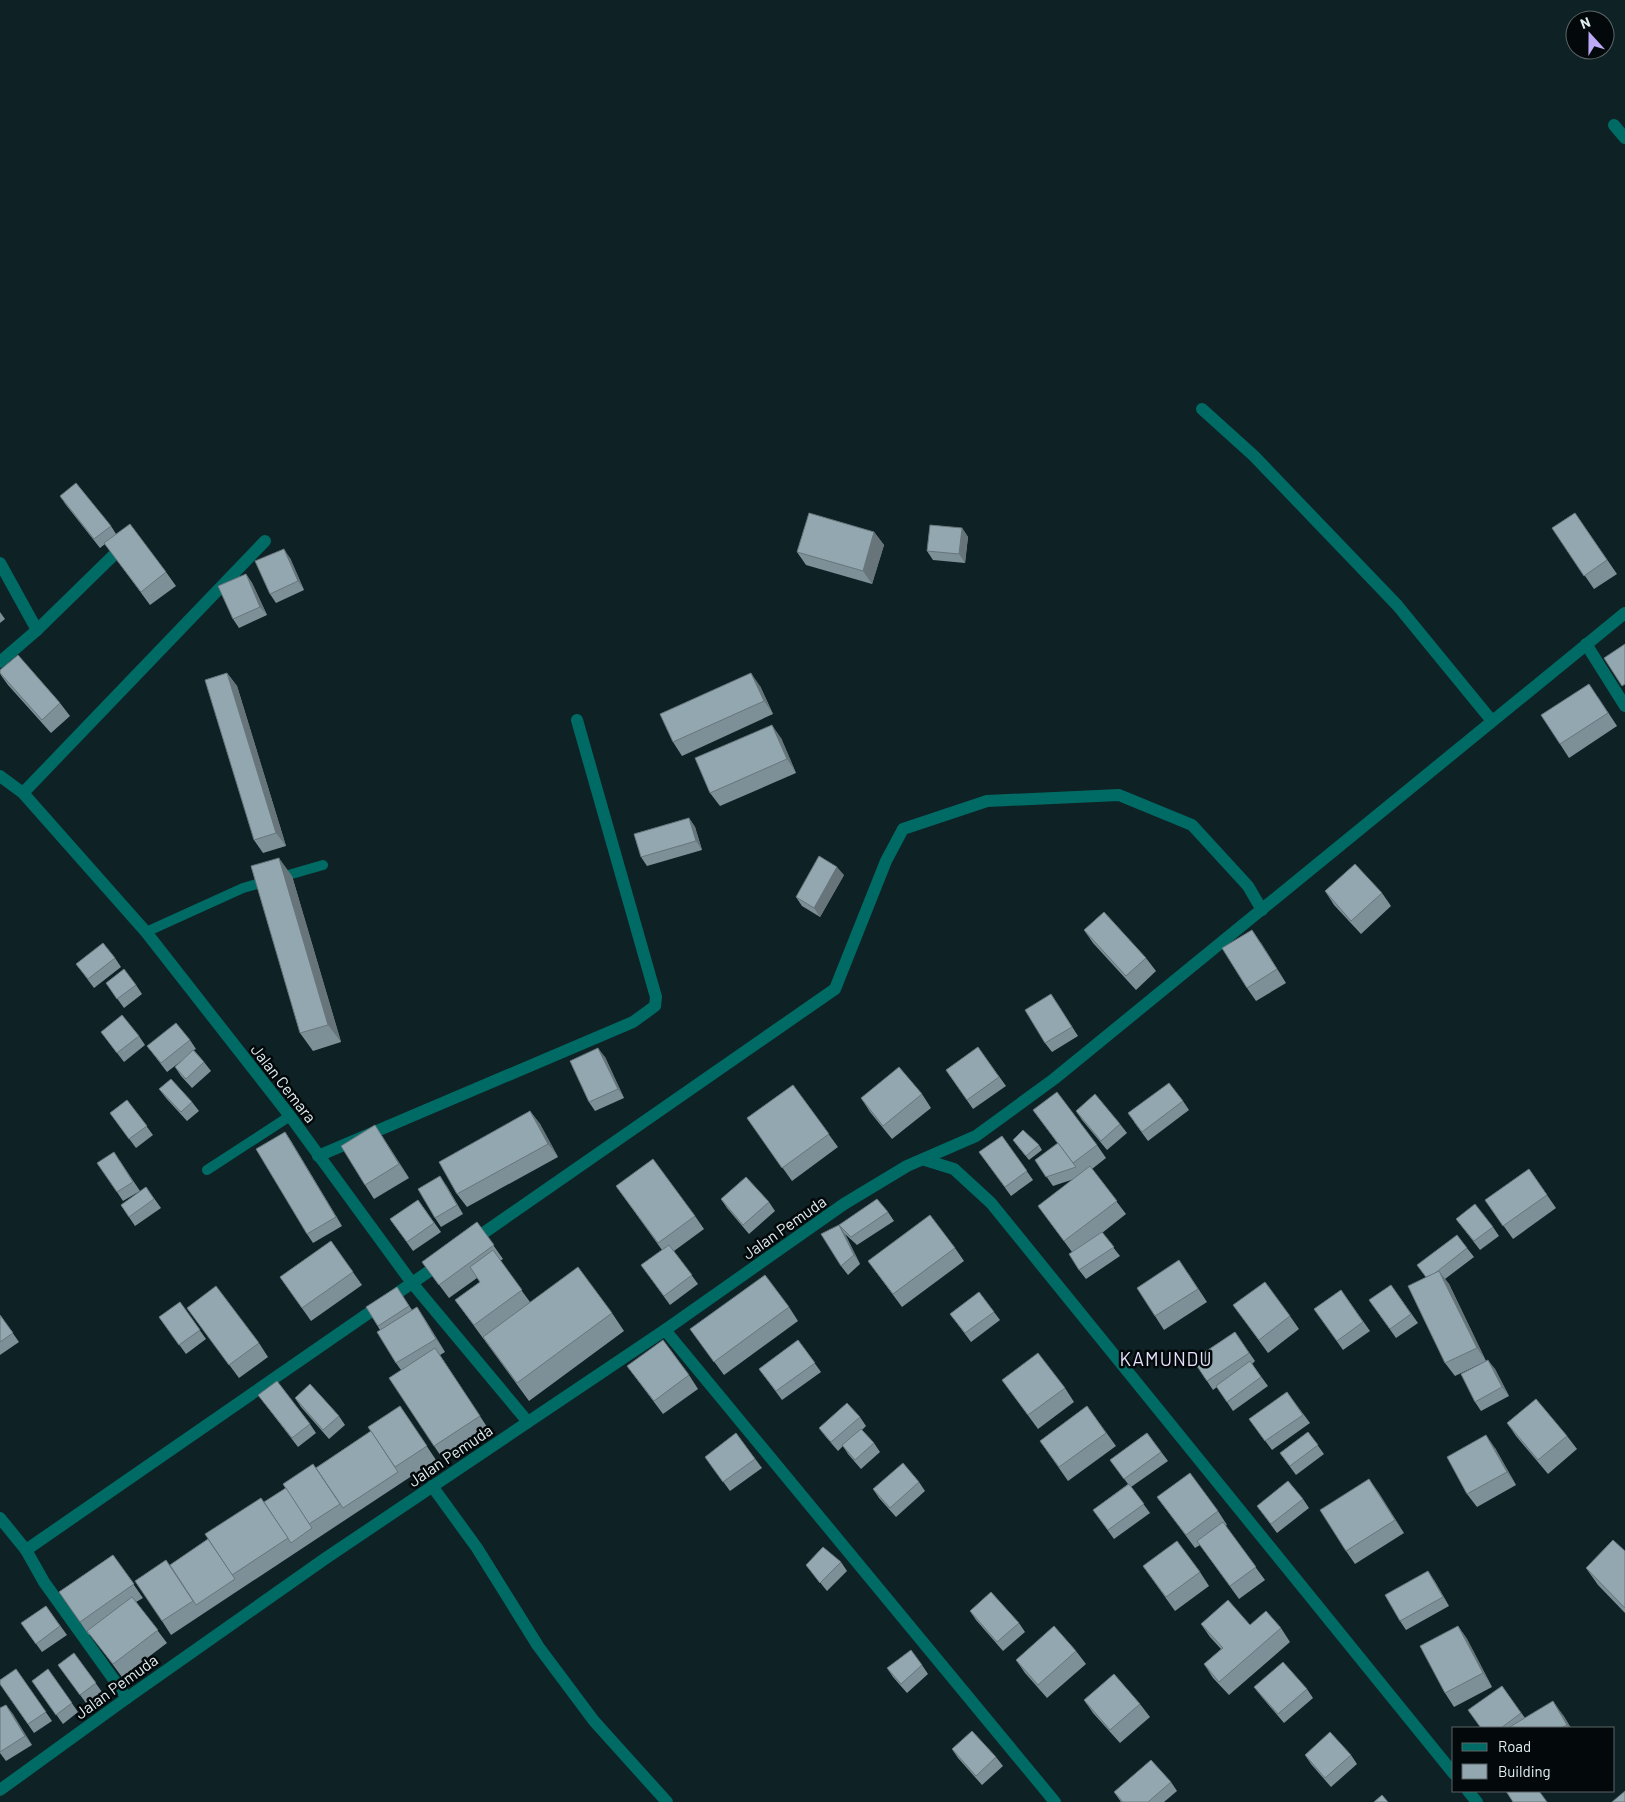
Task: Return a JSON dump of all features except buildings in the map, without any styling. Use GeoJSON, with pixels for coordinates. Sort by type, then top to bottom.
{"type":"FeatureCollection","features":[{"type":"Feature","properties":{"kind":"street"},"geometry":{"type":"LineString","coordinates":[[1614,125],[1625,138]]}},
{"type":"Feature","properties":{"kind":"street"},"geometry":{"type":"LineString","coordinates":[[1202,409],[1254,456],[1397,605],[1492,721]]}},
{"type":"Feature","properties":{"kind":"street"},"geometry":{"type":"LineString","coordinates":[[0,662],[37,630],[135,534]]}},
{"type":"Feature","properties":{"kind":"street"},"geometry":{"type":"LineString","coordinates":[[23,793],[265,541]]}},
{"type":"Feature","properties":{"kind":"street"},"geometry":{"type":"LineString","coordinates":[[0,563],[37,630]]}},
{"type":"Feature","properties":{"kind":"street","name":"Jalan Pemuda"},"geometry":{"type":"LineString","coordinates":[[0,1790],[127,1698],[432,1486],[665,1330],[844,1204],[907,1166],[925,1160],[976,1136],[998,1121],[1062,1074],[1625,613]]}},
{"type":"Feature","properties":{"kind":"street"},"geometry":{"type":"LineString","coordinates":[[1586,644],[1625,706]]}},
{"type":"Feature","properties":{"kind":"street"},"geometry":{"type":"LineString","coordinates":[[318,1156],[633,1022],[655,1006],[656,997],[576,720]]}},
{"type":"Feature","properties":{"kind":"street","name":"Jalan Cemara"},"geometry":{"type":"LineString","coordinates":[[0,776],[23,793],[146,932],[290,1116],[412,1283],[528,1422]]}},
{"type":"Feature","properties":{"kind":"street"},"geometry":{"type":"LineString","coordinates":[[26,1550],[835,989],[886,861],[904,828],[987,801],[1119,795],[1192,825],[1248,886],[1262,910]]}},
{"type":"Feature","properties":{"kind":"street"},"geometry":{"type":"LineString","coordinates":[[925,1160],[954,1169],[991,1203],[1452,1772]]}},
{"type":"Feature","properties":{"kind":"street"},"geometry":{"type":"LineString","coordinates":[[665,1330],[1054,1802]]}},
{"type":"Feature","properties":{"kind":"street"},"geometry":{"type":"LineString","coordinates":[[432,1486],[477,1548],[544,1653],[594,1721],[667,1802]]}},
{"type":"Feature","properties":{"kind":"street"},"geometry":{"type":"LineString","coordinates":[[0,1518],[26,1550],[44,1582],[127,1698]]}},
{"type":"Feature","properties":{"kind":"street"},"geometry":{"type":"LineString","coordinates":[[1469,1792],[1477,1802]]}},
{"type":"Feature","properties":{"kind":"lane"},"geometry":{"type":"LineString","coordinates":[[146,932],[243,888],[323,865]]}},
{"type":"Feature","properties":{"kind":"lane"},"geometry":{"type":"LineString","coordinates":[[207,1170],[290,1116]]}},
{"type":"Feature","properties":{"kind":"district","name":"KAMUNDU"},"geometry":{"type":"Point","coordinates":[1166,1358]}}]}
